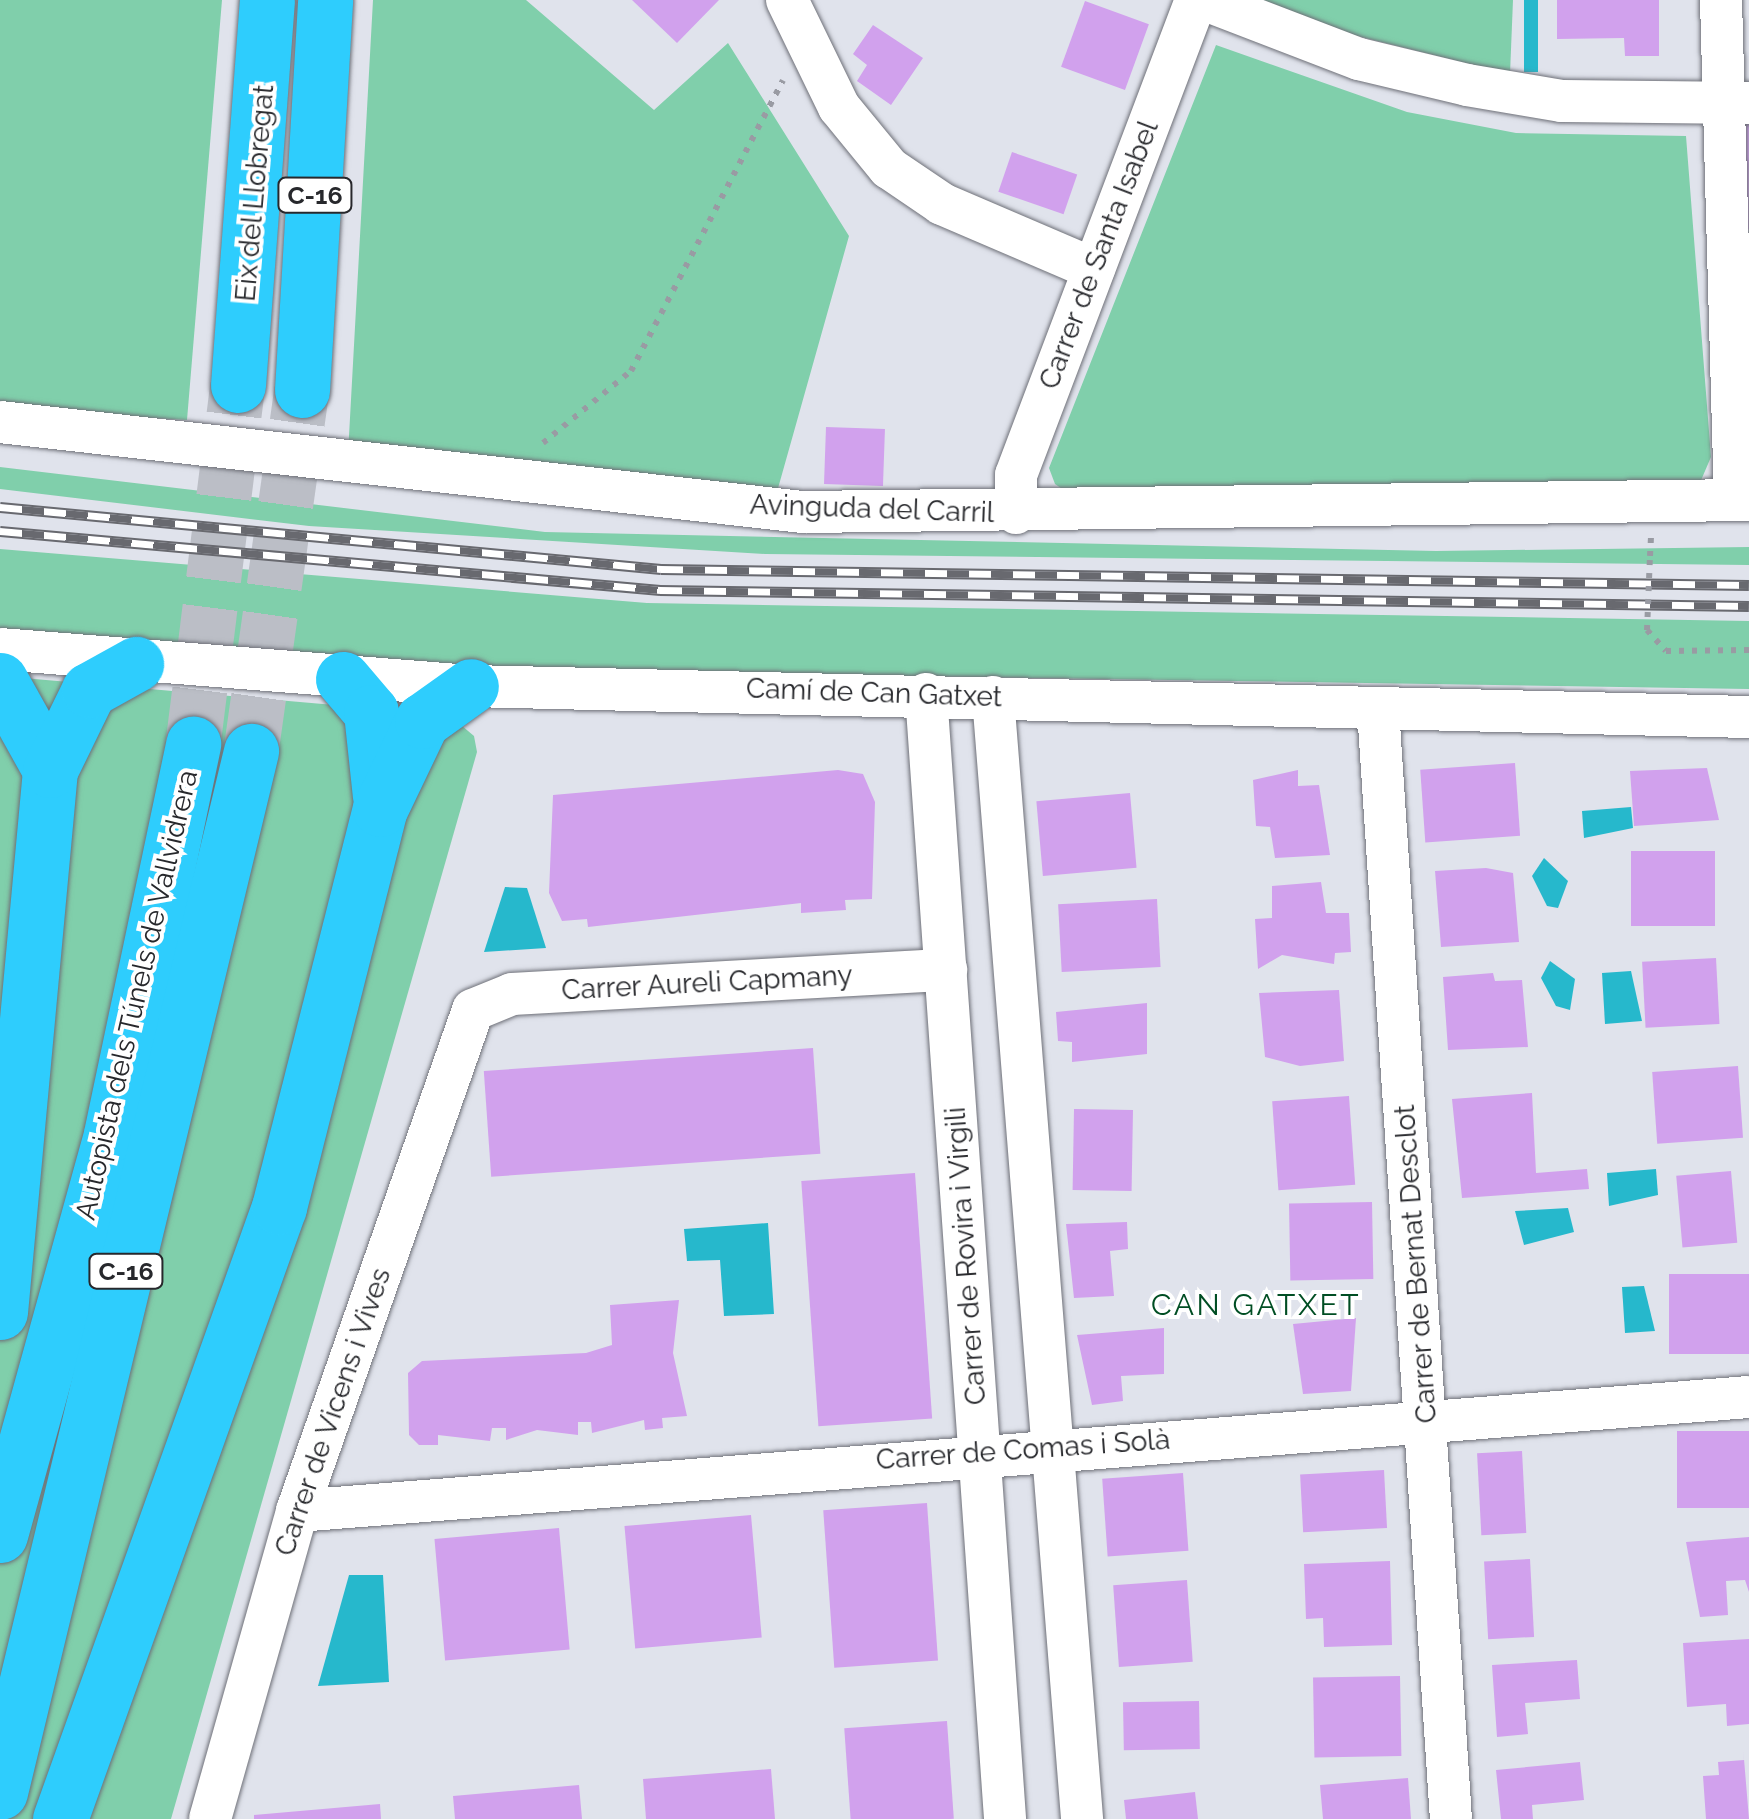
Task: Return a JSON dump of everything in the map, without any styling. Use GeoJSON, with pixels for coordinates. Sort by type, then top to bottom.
{"type":"FeatureCollection","features":[{"type":"Feature","properties":{"kind":"highway","name":"Eix del Llobregat"},"geometry":{"type":"LineString","coordinates":[[238,386],[268,0]]}},
{"type":"Feature","properties":{"kind":"highway","name":"Eix del Llobregat"},"geometry":{"type":"LineString","coordinates":[[302,390],[325,0]]}},
{"type":"Feature","properties":{"kind":"highway"},"geometry":{"type":"LineString","coordinates":[[0,1312],[50,770],[89,690],[136,664]]}},
{"type":"Feature","properties":{"kind":"highway"},"geometry":{"type":"LineString","coordinates":[[344,679],[371,712],[380,809]]}},
{"type":"Feature","properties":{"kind":"highway"},"geometry":{"type":"LineString","coordinates":[[0,680],[50,770]]}},
{"type":"Feature","properties":{"kind":"highway"},"geometry":{"type":"LineString","coordinates":[[60,1819],[279,1207],[380,809],[422,721],[471,686]]}},
{"type":"Feature","properties":{"kind":"highway","name":"Autopista dels Túnels de Vallvidrera"},"geometry":{"type":"LineString","coordinates":[[0,1535],[112,1134],[193,744]]}},
{"type":"Feature","properties":{"kind":"highway","name":"C-16"},"geometry":{"type":"LineString","coordinates":[[0,1792],[251,751]]}},
{"type":"Feature","properties":{"kind":"street","name":"Carrer de Santa Isabel"},"geometry":{"type":"LineString","coordinates":[[1016,513],[1016,476],[1196,0]]}},
{"type":"Feature","properties":{"kind":"street"},"geometry":{"type":"LineString","coordinates":[[1205,0],[1359,59],[1466,85],[1562,101],[1736,104]]}},
{"type":"Feature","properties":{"kind":"street"},"geometry":{"type":"LineString","coordinates":[[1721,0],[1736,104],[1742,500]]}},
{"type":"Feature","properties":{"kind":"street"},"geometry":{"type":"LineString","coordinates":[[796,15],[839,107],[889,168],[942,204],[1094,269]]}},
{"type":"Feature","properties":{"kind":"street","name":"Avinguda del Carril"},"geometry":{"type":"LineString","coordinates":[[0,422],[498,484],[803,512],[1016,513],[1742,500]]}},
{"type":"Feature","properties":{"kind":"street","name":"Camí de Can Gatxet"},"geometry":{"type":"LineString","coordinates":[[0,649],[136,664],[471,686],[926,694],[1749,718]]}},
{"type":"Feature","properties":{"kind":"street","name":"Carrer de Rovira i Virgili"},"geometry":{"type":"LineString","coordinates":[[926,694],[1005,1819]]}},
{"type":"Feature","properties":{"kind":"street"},"geometry":{"type":"LineString","coordinates":[[993,697],[1082,1819]]}},
{"type":"Feature","properties":{"kind":"street","name":"Carrer de Bernat Desclot"},"geometry":{"type":"LineString","coordinates":[[1378,709],[1451,1819]]}},
{"type":"Feature","properties":{"kind":"street","name":"Carrer Aureli Capmany"},"geometry":{"type":"LineString","coordinates":[[473,1010],[512,994],[946,970]]}},
{"type":"Feature","properties":{"kind":"street","name":"Carrer de Vicens i Vives"},"geometry":{"type":"LineString","coordinates":[[210,1819],[297,1511],[473,1010]]}},
{"type":"Feature","properties":{"kind":"street","name":"Carrer de Comas i Solà"},"geometry":{"type":"LineString","coordinates":[[297,1511],[1052,1446],[1749,1397]]}},
{"type":"Feature","properties":{"kind":"path"},"geometry":{"type":"LineString","coordinates":[[498,484],[632,371],[768,98],[796,15]]}},
{"type":"Feature","properties":{"kind":"path"},"geometry":{"type":"LineString","coordinates":[[1650,556],[1647,630],[1666,651],[1749,650]]}},
{"type":"Feature","properties":{"kind":"green space"},"geometry":{"type":"Polygon","coordinates":[[[0,0],[222,0],[187,420],[0,409],[0,0]]]}},
{"type":"Feature","properties":{"kind":"green space"},"geometry":{"type":"Polygon","coordinates":[[[373,0],[526,0],[654,110],[728,43],[849,236],[775,499],[348,454],[373,0]]]}},
{"type":"Feature","properties":{"kind":"green space"},"geometry":{"type":"Polygon","coordinates":[[[1244,0],[1513,0],[1510,74],[1297,21],[1244,0]]]}},
{"type":"Feature","properties":{"kind":"green space"},"geometry":{"type":"Polygon","coordinates":[[[1216,45],[1407,112],[1516,133],[1686,136],[1711,457],[1699,485],[1068,493],[1055,484],[1049,468],[1216,45]]]}},
{"type":"Feature","properties":{"kind":"green space"},"geometry":{"type":"Polygon","coordinates":[[[0,467],[545,532],[1436,551],[1749,547],[1749,565],[765,554],[309,526],[0,489],[0,467]]]}},
{"type":"Feature","properties":{"kind":"green space"},"geometry":{"type":"Polygon","coordinates":[[[0,549],[647,603],[1749,621],[1749,689],[391,668],[0,631],[0,549]]]}},
{"type":"Feature","properties":{"kind":"green space"},"geometry":{"type":"Polygon","coordinates":[[[0,676],[449,715],[474,736],[477,752],[171,1819],[0,1819],[0,676]]]}},
{"type":"Feature","properties":{"kind":"water"},"geometry":{"type":"Polygon","coordinates":[[[1524,0],[1538,0],[1538,72],[1524,72],[1524,0]]]}},
{"type":"Feature","properties":{"kind":"water"},"geometry":{"type":"Polygon","coordinates":[[[1631,807],[1633,828],[1584,838],[1582,811],[1631,807]]]}},
{"type":"Feature","properties":{"kind":"water"},"geometry":{"type":"Polygon","coordinates":[[[1544,858],[1568,881],[1558,908],[1547,906],[1532,876],[1544,858]]]}},
{"type":"Feature","properties":{"kind":"water"},"geometry":{"type":"Polygon","coordinates":[[[505,887],[527,888],[546,948],[484,952],[505,887]]]}},
{"type":"Feature","properties":{"kind":"water"},"geometry":{"type":"Polygon","coordinates":[[[1550,961],[1575,979],[1570,1010],[1556,1006],[1541,978],[1550,961]]]}},
{"type":"Feature","properties":{"kind":"water"},"geometry":{"type":"Polygon","coordinates":[[[1631,971],[1642,1021],[1605,1024],[1602,973],[1631,971]]]}},
{"type":"Feature","properties":{"kind":"water"},"geometry":{"type":"Polygon","coordinates":[[[1656,1169],[1658,1195],[1609,1206],[1607,1173],[1656,1169]]]}},
{"type":"Feature","properties":{"kind":"water"},"geometry":{"type":"Polygon","coordinates":[[[1568,1208],[1574,1232],[1524,1245],[1515,1211],[1568,1208]]]}},
{"type":"Feature","properties":{"kind":"water"},"geometry":{"type":"Polygon","coordinates":[[[768,1223],[774,1314],[724,1316],[720,1260],[687,1261],[684,1229],[768,1223]]]}},
{"type":"Feature","properties":{"kind":"water"},"geometry":{"type":"Polygon","coordinates":[[[1644,1286],[1655,1331],[1625,1333],[1622,1287],[1644,1286]]]}},
{"type":"Feature","properties":{"kind":"water"},"geometry":{"type":"Polygon","coordinates":[[[349,1575],[383,1575],[389,1682],[318,1686],[349,1575]]]}},
{"type":"Feature","properties":{"kind":"building"},"geometry":{"type":"Polygon","coordinates":[[[632,0],[719,0],[677,43],[632,0]]]}},
{"type":"Feature","properties":{"kind":"building"},"geometry":{"type":"Polygon","coordinates":[[[1557,0],[1659,0],[1659,56],[1625,56],[1624,38],[1557,39],[1557,0]]]}},
{"type":"Feature","properties":{"kind":"building"},"geometry":{"type":"Polygon","coordinates":[[[1085,1],[1149,24],[1125,90],[1061,67],[1085,1]]]}},
{"type":"Feature","properties":{"kind":"building"},"geometry":{"type":"Polygon","coordinates":[[[873,25],[923,58],[891,105],[857,81],[867,65],[853,54],[873,25]]]}},
{"type":"Feature","properties":{"kind":"building"},"geometry":{"type":"Polygon","coordinates":[[[1743,121],[1749,121],[1746,230],[1743,121]]]}},
{"type":"Feature","properties":{"kind":"building"},"geometry":{"type":"Polygon","coordinates":[[[1012,152],[1077,174],[1064,214],[998,192],[1012,152]]]}},
{"type":"Feature","properties":{"kind":"building"},"geometry":{"type":"Polygon","coordinates":[[[826,427],[885,429],[883,486],[824,484],[826,427]]]}},
{"type":"Feature","properties":{"kind":"building"},"geometry":{"type":"Polygon","coordinates":[[[1515,763],[1520,836],[1425,842],[1420,770],[1515,763]]]}},
{"type":"Feature","properties":{"kind":"building"},"geometry":{"type":"Polygon","coordinates":[[[1707,768],[1719,820],[1634,826],[1630,771],[1707,768]]]}},
{"type":"Feature","properties":{"kind":"building"},"geometry":{"type":"Polygon","coordinates":[[[838,770],[863,774],[875,802],[872,899],[845,900],[846,910],[801,913],[801,903],[588,927],[587,919],[562,921],[549,893],[553,795],[838,770]]]}},
{"type":"Feature","properties":{"kind":"building"},"geometry":{"type":"Polygon","coordinates":[[[1298,770],[1298,786],[1319,785],[1330,855],[1275,858],[1270,827],[1256,826],[1253,780],[1298,770]]]}},
{"type":"Feature","properties":{"kind":"building"},"geometry":{"type":"Polygon","coordinates":[[[1130,793],[1137,868],[1043,876],[1036,801],[1130,793]]]}},
{"type":"Feature","properties":{"kind":"building"},"geometry":{"type":"Polygon","coordinates":[[[1631,851],[1715,851],[1715,926],[1631,926],[1631,851]]]}},
{"type":"Feature","properties":{"kind":"building"},"geometry":{"type":"Polygon","coordinates":[[[1486,868],[1513,873],[1519,942],[1441,947],[1435,871],[1486,868]]]}},
{"type":"Feature","properties":{"kind":"building"},"geometry":{"type":"Polygon","coordinates":[[[1321,882],[1326,913],[1349,913],[1351,952],[1335,953],[1334,964],[1282,955],[1258,969],[1255,919],[1272,918],[1272,886],[1321,882]]]}},
{"type":"Feature","properties":{"kind":"building"},"geometry":{"type":"Polygon","coordinates":[[[1157,899],[1161,967],[1062,972],[1058,904],[1157,899]]]}},
{"type":"Feature","properties":{"kind":"building"},"geometry":{"type":"Polygon","coordinates":[[[1716,958],[1719,1024],[1646,1028],[1642,962],[1716,958]]]}},
{"type":"Feature","properties":{"kind":"building"},"geometry":{"type":"Polygon","coordinates":[[[1493,973],[1495,981],[1522,980],[1528,1047],[1448,1050],[1443,977],[1493,973]]]}},
{"type":"Feature","properties":{"kind":"building"},"geometry":{"type":"Polygon","coordinates":[[[1339,990],[1344,1061],[1300,1066],[1265,1057],[1259,993],[1339,990]]]}},
{"type":"Feature","properties":{"kind":"building"},"geometry":{"type":"Polygon","coordinates":[[[1147,1003],[1147,1054],[1072,1062],[1072,1042],[1058,1041],[1056,1012],[1147,1003]]]}},
{"type":"Feature","properties":{"kind":"building"},"geometry":{"type":"Polygon","coordinates":[[[813,1048],[820,1154],[491,1177],[484,1071],[813,1048]]]}},
{"type":"Feature","properties":{"kind":"building"},"geometry":{"type":"Polygon","coordinates":[[[1738,1066],[1743,1138],[1657,1144],[1652,1072],[1738,1066]]]}},
{"type":"Feature","properties":{"kind":"building"},"geometry":{"type":"Polygon","coordinates":[[[1532,1093],[1536,1173],[1587,1169],[1589,1189],[1462,1198],[1452,1099],[1532,1093]]]}},
{"type":"Feature","properties":{"kind":"building"},"geometry":{"type":"Polygon","coordinates":[[[1349,1096],[1355,1185],[1278,1190],[1272,1101],[1349,1096]]]}},
{"type":"Feature","properties":{"kind":"building"},"geometry":{"type":"Polygon","coordinates":[[[1074,1109],[1133,1110],[1132,1191],[1073,1190],[1074,1109]]]}},
{"type":"Feature","properties":{"kind":"building"},"geometry":{"type":"Polygon","coordinates":[[[1731,1171],[1737,1243],[1682,1248],[1676,1176],[1731,1171]]]}},
{"type":"Feature","properties":{"kind":"building"},"geometry":{"type":"Polygon","coordinates":[[[915,1173],[932,1418],[818,1426],[801,1181],[915,1173]]]}},
{"type":"Feature","properties":{"kind":"building"},"geometry":{"type":"Polygon","coordinates":[[[1372,1202],[1373,1279],[1290,1280],[1289,1203],[1372,1202]]]}},
{"type":"Feature","properties":{"kind":"building"},"geometry":{"type":"Polygon","coordinates":[[[1127,1222],[1128,1249],[1110,1251],[1114,1296],[1074,1298],[1066,1224],[1127,1222]]]}},
{"type":"Feature","properties":{"kind":"building"},"geometry":{"type":"Polygon","coordinates":[[[1669,1274],[1749,1274],[1749,1354],[1669,1354],[1669,1274]]]}},
{"type":"Feature","properties":{"kind":"building"},"geometry":{"type":"Polygon","coordinates":[[[679,1300],[673,1353],[687,1416],[662,1418],[663,1428],[645,1430],[644,1420],[592,1433],[591,1422],[578,1422],[578,1435],[537,1430],[506,1440],[506,1428],[492,1428],[490,1441],[438,1435],[438,1445],[419,1445],[409,1435],[408,1373],[422,1361],[586,1353],[612,1345],[610,1305],[679,1300]]]}},
{"type":"Feature","properties":{"kind":"building"},"geometry":{"type":"Polygon","coordinates":[[[1356,1318],[1351,1391],[1303,1394],[1293,1324],[1356,1318]]]}},
{"type":"Feature","properties":{"kind":"building"},"geometry":{"type":"Polygon","coordinates":[[[1164,1328],[1164,1374],[1121,1376],[1123,1401],[1092,1405],[1077,1335],[1164,1328]]]}},
{"type":"Feature","properties":{"kind":"building"},"geometry":{"type":"Polygon","coordinates":[[[1677,1431],[1749,1431],[1749,1508],[1677,1508],[1677,1431]]]}},
{"type":"Feature","properties":{"kind":"building"},"geometry":{"type":"Polygon","coordinates":[[[1522,1451],[1526,1533],[1481,1535],[1477,1453],[1522,1451]]]}},
{"type":"Feature","properties":{"kind":"building"},"geometry":{"type":"Polygon","coordinates":[[[1384,1470],[1387,1528],[1303,1532],[1300,1474],[1384,1470]]]}},
{"type":"Feature","properties":{"kind":"building"},"geometry":{"type":"Polygon","coordinates":[[[1183,1473],[1188,1551],[1108,1556],[1102,1479],[1183,1473]]]}},
{"type":"Feature","properties":{"kind":"building"},"geometry":{"type":"Polygon","coordinates":[[[927,1503],[938,1661],[834,1668],[823,1510],[927,1503]]]}},
{"type":"Feature","properties":{"kind":"building"},"geometry":{"type":"Polygon","coordinates":[[[751,1515],[762,1638],[635,1649],[624,1526],[751,1515]]]}},
{"type":"Feature","properties":{"kind":"building"},"geometry":{"type":"Polygon","coordinates":[[[559,1528],[570,1650],[445,1660],[434,1539],[559,1528]]]}},
{"type":"Feature","properties":{"kind":"building"},"geometry":{"type":"Polygon","coordinates":[[[1749,1537],[1749,1592],[1745,1580],[1726,1581],[1728,1615],[1700,1617],[1686,1542],[1749,1537]]]}},
{"type":"Feature","properties":{"kind":"building"},"geometry":{"type":"Polygon","coordinates":[[[1530,1559],[1534,1637],[1488,1639],[1484,1561],[1530,1559]]]}},
{"type":"Feature","properties":{"kind":"building"},"geometry":{"type":"Polygon","coordinates":[[[1390,1561],[1392,1645],[1324,1647],[1323,1618],[1306,1619],[1304,1564],[1390,1561]]]}},
{"type":"Feature","properties":{"kind":"building"},"geometry":{"type":"Polygon","coordinates":[[[1187,1580],[1193,1662],[1119,1667],[1113,1585],[1187,1580]]]}},
{"type":"Feature","properties":{"kind":"building"},"geometry":{"type":"Polygon","coordinates":[[[1749,1639],[1749,1724],[1727,1726],[1726,1704],[1687,1707],[1683,1643],[1749,1639]]]}},
{"type":"Feature","properties":{"kind":"building"},"geometry":{"type":"Polygon","coordinates":[[[1577,1660],[1580,1699],[1525,1703],[1528,1734],[1497,1737],[1492,1665],[1577,1660]]]}},
{"type":"Feature","properties":{"kind":"building"},"geometry":{"type":"Polygon","coordinates":[[[1400,1676],[1401,1756],[1314,1758],[1313,1678],[1400,1676]]]}},
{"type":"Feature","properties":{"kind":"building"},"geometry":{"type":"Polygon","coordinates":[[[1199,1701],[1200,1749],[1124,1750],[1123,1702],[1199,1701]]]}},
{"type":"Feature","properties":{"kind":"building"},"geometry":{"type":"Polygon","coordinates":[[[947,1721],[954,1819],[851,1819],[844,1728],[947,1721]]]}},
{"type":"Feature","properties":{"kind":"building"},"geometry":{"type":"Polygon","coordinates":[[[1743,1747],[1749,1819],[1706,1819],[1703,1776],[1719,1775],[1718,1762],[1744,1760],[1743,1747]]]}},
{"type":"Feature","properties":{"kind":"building"},"geometry":{"type":"Polygon","coordinates":[[[1580,1762],[1584,1800],[1532,1805],[1533,1819],[1501,1819],[1496,1770],[1580,1762]]]}},
{"type":"Feature","properties":{"kind":"building"},"geometry":{"type":"Polygon","coordinates":[[[771,1769],[775,1819],[646,1819],[643,1779],[771,1769]]]}},
{"type":"Feature","properties":{"kind":"building"},"geometry":{"type":"Polygon","coordinates":[[[1408,1778],[1411,1819],[1323,1819],[1320,1785],[1408,1778]]]}},
{"type":"Feature","properties":{"kind":"building"},"geometry":{"type":"Polygon","coordinates":[[[579,1785],[582,1819],[455,1819],[453,1796],[579,1785]]]}},
{"type":"Feature","properties":{"kind":"building"},"geometry":{"type":"Polygon","coordinates":[[[1195,1792],[1198,1819],[1126,1819],[1124,1800],[1195,1792]]]}},
{"type":"Feature","properties":{"kind":"building"},"geometry":{"type":"Polygon","coordinates":[[[380,1804],[381,1819],[254,1819],[254,1815],[380,1804]]]}},
{"type":"Feature","properties":{"kind":"tunnel"},"geometry":{"type":"LineString","coordinates":[[193,744],[238,385]]}},
{"type":"Feature","properties":{"kind":"tunnel"},"geometry":{"type":"LineString","coordinates":[[251,751],[302,390]]}},
{"type":"Feature","properties":{"kind":"railway"},"geometry":{"type":"LineString","coordinates":[[0,507],[661,569],[1749,585]]}},
{"type":"Feature","properties":{"kind":"railway"},"geometry":{"type":"LineString","coordinates":[[0,531],[660,590],[1749,606]]}},
{"type":"Feature","properties":{"kind":"district","name":"CAN GATXET"},"geometry":{"type":"Point","coordinates":[1256,1305]}}]}
